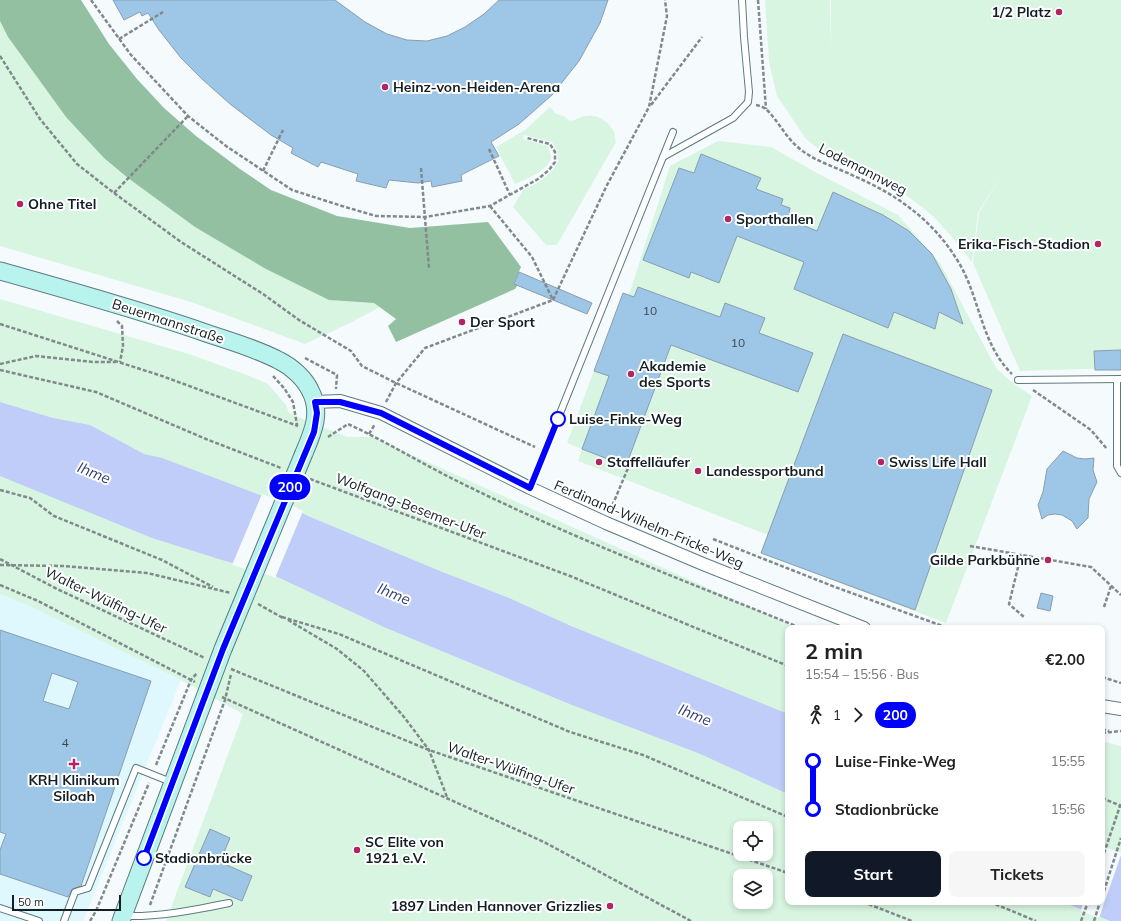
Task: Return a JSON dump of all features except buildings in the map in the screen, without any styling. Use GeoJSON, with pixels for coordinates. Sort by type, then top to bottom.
{"type":"FeatureCollection","features":[{"type":"Feature","properties":{"kind":"street","name":"Beuermannstraße"},"geometry":{"type":"LineString","coordinates":[[0,271],[150,314],[257,351],[280,361],[292,369],[310,390],[315,402]]}},
{"type":"Feature","properties":{"kind":"street"},"geometry":{"type":"LineString","coordinates":[[122,919],[223,649],[314,432],[317,413],[315,402]]}},
{"type":"Feature","properties":{"kind":"street","name":"Ferdinand-Wilhelm-Fricke-Weg"},"geometry":{"type":"LineString","coordinates":[[315,402],[340,402],[381,413],[530,488],[606,523],[703,564],[856,625]]}},
{"type":"Feature","properties":{"kind":"street"},"geometry":{"type":"LineString","coordinates":[[1105,706],[1121,709]]}},
{"type":"Feature","properties":{"kind":"lane"},"geometry":{"type":"LineString","coordinates":[[663,156],[733,118],[748,102],[749,92],[742,0]]}},
{"type":"Feature","properties":{"kind":"lane"},"geometry":{"type":"LineString","coordinates":[[530,488],[673,132]]}},
{"type":"Feature","properties":{"kind":"lane"},"geometry":{"type":"LineString","coordinates":[[1018,380],[1119,379],[1117,466],[1121,473]]}},
{"type":"Feature","properties":{"kind":"lane"},"geometry":{"type":"LineString","coordinates":[[64,921],[75,892],[88,888],[136,768],[173,782]]}},
{"type":"Feature","properties":{"kind":"lane"},"geometry":{"type":"LineString","coordinates":[[122,919],[169,914],[229,903]]}},
{"type":"Feature","properties":{"kind":"lane"},"geometry":{"type":"LineString","coordinates":[[0,908],[40,921]]}},
{"type":"Feature","properties":{"kind":"path"},"geometry":{"type":"LineString","coordinates":[[91,0],[131,55],[188,116],[226,146],[292,190],[376,216],[425,216],[490,206],[538,179],[549,170],[555,162],[555,152],[550,144],[527,138]]}},
{"type":"Feature","properties":{"kind":"path"},"geometry":{"type":"LineString","coordinates":[[649,106],[667,16],[665,0]]}},
{"type":"Feature","properties":{"kind":"path"},"geometry":{"type":"LineString","coordinates":[[748,102],[766,109],[758,0]]}},
{"type":"Feature","properties":{"kind":"path"},"geometry":{"type":"LineString","coordinates":[[120,39],[163,12]]}},
{"type":"Feature","properties":{"kind":"path"},"geometry":{"type":"LineString","coordinates":[[396,383],[425,348],[553,300],[607,185],[649,106],[702,37]]}},
{"type":"Feature","properties":{"kind":"path"},"geometry":{"type":"LineString","coordinates":[[0,56],[40,119],[77,164],[181,242],[263,294],[299,320],[351,351],[362,366],[545,452]]}},
{"type":"Feature","properties":{"kind":"path","name":"Lodemannweg"},"geometry":{"type":"LineString","coordinates":[[766,109],[784,133],[800,150],[892,195],[910,207],[926,221],[944,240],[959,262],[975,297],[988,338],[1002,364],[1018,380],[1091,430],[1105,445],[1117,466]]}},
{"type":"Feature","properties":{"kind":"path"},"geometry":{"type":"LineString","coordinates":[[114,193],[188,116]]}},
{"type":"Feature","properties":{"kind":"path"},"geometry":{"type":"LineString","coordinates":[[264,171],[283,130]]}},
{"type":"Feature","properties":{"kind":"path"},"geometry":{"type":"LineString","coordinates":[[489,150],[510,195]]}},
{"type":"Feature","properties":{"kind":"path"},"geometry":{"type":"LineString","coordinates":[[421,168],[429,268]]}},
{"type":"Feature","properties":{"kind":"path"},"geometry":{"type":"LineString","coordinates":[[490,206],[532,257],[553,300]]}},
{"type":"Feature","properties":{"kind":"path"},"geometry":{"type":"LineString","coordinates":[[112,316],[122,326],[123,346],[120,362]]}},
{"type":"Feature","properties":{"kind":"path"},"geometry":{"type":"LineString","coordinates":[[0,324],[162,376],[298,426],[293,402],[284,388],[269,373]]}},
{"type":"Feature","properties":{"kind":"path"},"geometry":{"type":"LineString","coordinates":[[0,364],[36,356],[93,362],[120,362]]}},
{"type":"Feature","properties":{"kind":"path"},"geometry":{"type":"LineString","coordinates":[[0,370],[96,392],[206,440],[288,470]]}},
{"type":"Feature","properties":{"kind":"path"},"geometry":{"type":"LineString","coordinates":[[328,437],[348,424],[370,434],[455,480],[600,547],[794,625]]}},
{"type":"Feature","properties":{"kind":"path"},"geometry":{"type":"LineString","coordinates":[[606,523],[631,461],[641,459]]}},
{"type":"Feature","properties":{"kind":"path","name":"Wolfgang-Besemer-Ufer"},"geometry":{"type":"LineString","coordinates":[[310,479],[570,576],[785,665]]}},
{"type":"Feature","properties":{"kind":"path"},"geometry":{"type":"LineString","coordinates":[[0,490],[30,498],[54,516],[162,560],[217,589],[147,573],[63,566],[0,565]]}},
{"type":"Feature","properties":{"kind":"path"},"geometry":{"type":"LineString","coordinates":[[713,539],[835,587],[940,625]]}},
{"type":"Feature","properties":{"kind":"path"},"geometry":{"type":"LineString","coordinates":[[970,546],[1091,567],[1121,595]]}},
{"type":"Feature","properties":{"kind":"path"},"geometry":{"type":"LineString","coordinates":[[1021,555],[1009,604],[1024,617]]}},
{"type":"Feature","properties":{"kind":"path","name":"Walter-Wülfing-Ufer"},"geometry":{"type":"LineString","coordinates":[[0,559],[57,589],[205,658]]}},
{"type":"Feature","properties":{"kind":"path"},"geometry":{"type":"LineString","coordinates":[[0,585],[38,601],[191,680],[153,775],[96,911],[90,921]]}},
{"type":"Feature","properties":{"kind":"path"},"geometry":{"type":"LineString","coordinates":[[1104,606],[1111,586]]}},
{"type":"Feature","properties":{"kind":"path"},"geometry":{"type":"LineString","coordinates":[[268,609],[337,649],[364,671],[404,717],[429,750],[447,798]]}},
{"type":"Feature","properties":{"kind":"path"},"geometry":{"type":"LineString","coordinates":[[282,617],[339,634],[570,732],[643,756],[785,816]]}},
{"type":"Feature","properties":{"kind":"path","name":"Walter-Wülfing-Ufer"},"geometry":{"type":"LineString","coordinates":[[226,700],[233,670],[429,750],[785,872]]}},
{"type":"Feature","properties":{"kind":"path"},"geometry":{"type":"LineString","coordinates":[[1105,678],[1121,683]]}},
{"type":"Feature","properties":{"kind":"path"},"geometry":{"type":"LineString","coordinates":[[208,689],[226,700],[544,842],[691,921]]}},
{"type":"Feature","properties":{"kind":"path"},"geometry":{"type":"LineString","coordinates":[[146,917],[226,700]]}},
{"type":"Feature","properties":{"kind":"path"},"geometry":{"type":"LineString","coordinates":[[1105,730],[1121,731]]}},
{"type":"Feature","properties":{"kind":"path"},"geometry":{"type":"LineString","coordinates":[[1105,732],[1111,731]]}},
{"type":"Feature","properties":{"kind":"path"},"geometry":{"type":"LineString","coordinates":[[1105,799],[1121,804],[1105,851]]}},
{"type":"Feature","properties":{"kind":"path"},"geometry":{"type":"LineString","coordinates":[[1105,888],[1121,838]]}},
{"type":"Feature","properties":{"kind":"path"},"geometry":{"type":"LineString","coordinates":[[872,905],[912,921]]}},
{"type":"Feature","properties":{"kind":"path"},"geometry":{"type":"LineString","coordinates":[[997,905],[1036,921]]}},
{"type":"Feature","properties":{"kind":"path"},"geometry":{"type":"LineString","coordinates":[[1081,921],[1087,905]]}},
{"type":"Feature","properties":{"kind":"path"},"geometry":{"type":"LineString","coordinates":[[1094,921],[1099,905]]}},
{"type":"Feature","properties":{"kind":"shaded area","name":"KRH Klinikum Siloah"},"geometry":{"type":"Polygon","coordinates":[[[0,594],[34,608],[181,680],[83,921],[0,921],[0,594]]]}},
{"type":"Feature","properties":{"kind":"green space"},"geometry":{"type":"Polygon","coordinates":[[[0,0],[81,0],[109,44],[137,79],[164,108],[196,136],[271,190],[337,216],[410,228],[488,222],[521,267],[514,283],[518,285],[515,289],[396,342],[388,326],[396,319],[374,303],[329,300],[266,269],[195,227],[128,178],[104,158],[66,117],[8,37],[0,21],[0,0]]]}},
{"type":"Feature","properties":{"kind":"green space"},"geometry":{"type":"Polygon","coordinates":[[[765,0],[830,0],[831,51],[831,0],[1121,0],[1121,368],[1020,371],[973,263],[979,213],[1003,172],[978,213],[972,262],[933,216],[910,198],[867,172],[826,155],[806,139],[777,96],[769,62],[765,0]]]}},
{"type":"Feature","properties":{"kind":"green space"},"geometry":{"type":"Polygon","coordinates":[[[0,21],[8,37],[66,117],[329,300],[374,303],[380,307],[305,344],[191,302],[0,246],[0,21]]]}},
{"type":"Feature","properties":{"kind":"green space"},"geometry":{"type":"Polygon","coordinates":[[[550,107],[556,114],[564,116],[570,121],[589,115],[602,119],[612,128],[616,142],[557,245],[546,245],[513,207],[523,190],[539,182],[551,172],[558,162],[557,150],[552,142],[524,135],[523,139],[548,146],[551,158],[549,163],[541,171],[515,184],[496,147],[525,130],[550,107]]]}},
{"type":"Feature","properties":{"kind":"green space"},"geometry":{"type":"Polygon","coordinates":[[[718,141],[771,147],[817,173],[898,215],[940,263],[996,368],[1014,384],[1032,396],[946,623],[761,553],[768,535],[578,461],[582,449],[567,443],[623,293],[629,295],[670,166],[718,141]]]}},
{"type":"Feature","properties":{"kind":"green space"},"geometry":{"type":"Polygon","coordinates":[[[0,299],[189,354],[247,375],[268,384],[286,405],[289,413],[347,437],[372,437],[790,625],[785,625],[785,905],[1105,905],[1105,742],[1121,746],[1121,921],[166,921],[243,714],[181,680],[34,608],[0,594],[0,299]]]}},
{"type":"Feature","properties":{"kind":"water","name":"Ihme"},"geometry":{"type":"Polygon","coordinates":[[[0,402],[53,418],[90,425],[144,454],[162,458],[289,506],[308,516],[509,598],[571,626],[785,713],[785,793],[698,753],[572,705],[386,628],[269,573],[152,538],[0,476],[0,402]]]}},
{"type":"Feature","properties":{"kind":"water"},"geometry":{"type":"Polygon","coordinates":[[[1105,849],[1121,855],[1121,921],[1110,921],[1070,905],[1105,905],[1105,849]]]}},
{"type":"Feature","properties":{"kind":"pier"},"geometry":{"type":"Polygon","coordinates":[[[262,494],[290,504],[303,511],[275,578],[232,565],[262,494]]]}},
{"type":"Feature","properties":{"kind":"pier"},"geometry":{"type":"Polygon","coordinates":[[[1105,847],[1121,853],[1105,901],[1105,847]]]}},
{"type":"Feature","properties":{"kind":"pier"},"geometry":{"type":"Polygon","coordinates":[[[1082,905],[1104,905],[1099,918],[1081,911],[1082,905]]]}},
{"type":"Feature","properties":{"kind":"bus line","name":"200"},"geometry":{"type":"LineString","coordinates":[[144,858],[223,649],[314,432],[317,413],[315,402],[340,402],[381,413],[530,488],[558,419]]}},
{"type":"Feature","properties":{"kind":"place","name":"1/2 Platz"},"geometry":{"type":"Point","coordinates":[1059,12]}},
{"type":"Feature","properties":{"kind":"place","name":"Heinz-von-Heiden-Arena"},"geometry":{"type":"Point","coordinates":[385,87]}},
{"type":"Feature","properties":{"kind":"place","name":"Ohne Titel"},"geometry":{"type":"Point","coordinates":[20,204]}},
{"type":"Feature","properties":{"kind":"place","name":"Sporthallen"},"geometry":{"type":"Point","coordinates":[728,219]}},
{"type":"Feature","properties":{"kind":"place","name":"Erika-Fisch-Stadion"},"geometry":{"type":"Point","coordinates":[1098,244]}},
{"type":"Feature","properties":{"kind":"place","name":"Der Sport"},"geometry":{"type":"Point","coordinates":[462,322]}},
{"type":"Feature","properties":{"kind":"place","name":"Akademie des Sports"},"geometry":{"type":"Point","coordinates":[631,374]}},
{"type":"Feature","properties":{"kind":"place","name":"Luise-Finke-Weg"},"geometry":{"type":"Point","coordinates":[558,419]}},
{"type":"Feature","properties":{"kind":"place","name":"Staffelläufer"},"geometry":{"type":"Point","coordinates":[599,462]}},
{"type":"Feature","properties":{"kind":"place","name":"Swiss Life Hall"},"geometry":{"type":"Point","coordinates":[881,462]}},
{"type":"Feature","properties":{"kind":"place","name":"Landessportbund"},"geometry":{"type":"Point","coordinates":[698,471]}},
{"type":"Feature","properties":{"kind":"place","name":"Gilde Parkbühne"},"geometry":{"type":"Point","coordinates":[1048,560]}},
{"type":"Feature","properties":{"kind":"place","name":"KRH Klinikum Siloah"},"geometry":{"type":"Point","coordinates":[74,764]}},
{"type":"Feature","properties":{"kind":"place","name":"SC Elite von 1921 e.V."},"geometry":{"type":"Point","coordinates":[357,850]}},
{"type":"Feature","properties":{"kind":"place","name":"Stadionbrücke"},"geometry":{"type":"Point","coordinates":[144,858]}},
{"type":"Feature","properties":{"kind":"place","name":"1897 Linden Hannover Grizzlies"},"geometry":{"type":"Point","coordinates":[610,906]}}]}
